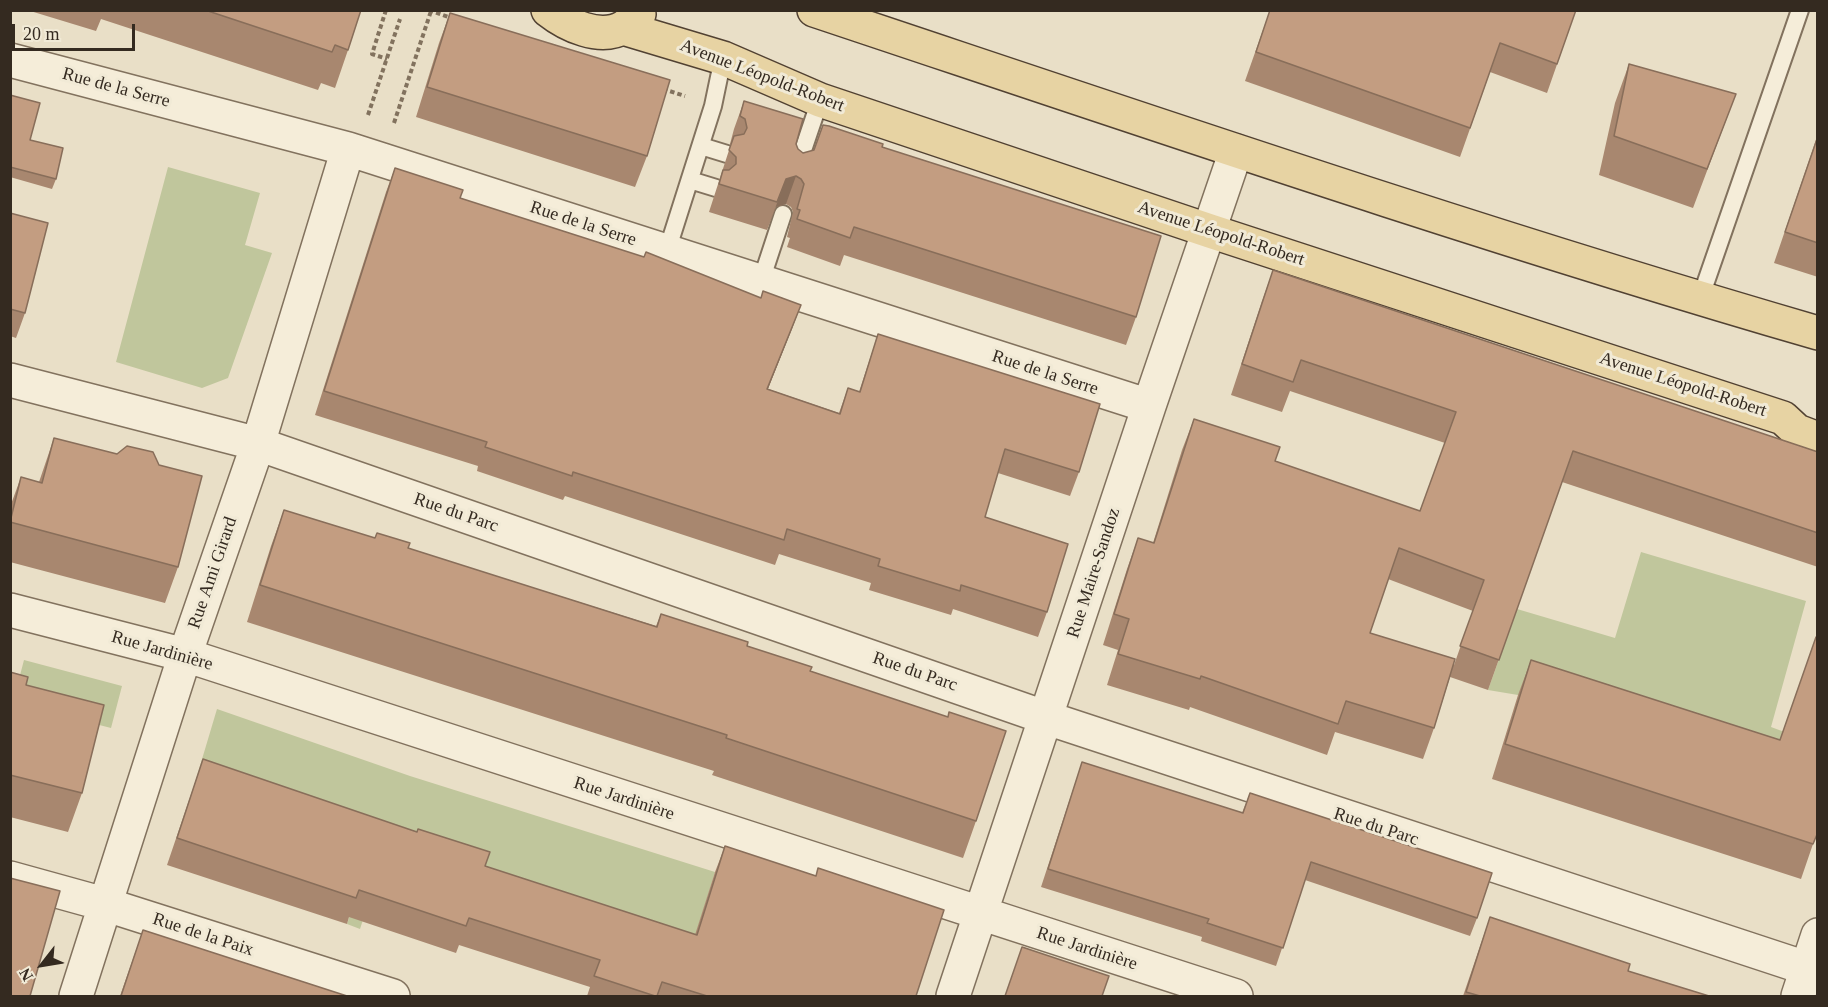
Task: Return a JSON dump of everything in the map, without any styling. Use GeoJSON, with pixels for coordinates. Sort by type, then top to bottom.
{"type":"FeatureCollection","features":[{"type":"Feature","properties":{"kind":"main road","name":"Avenue Léopold-Robert"},"geometry":{"type":"LineString","coordinates":[[548,10],[562,21],[585,30],[605,32],[632,19],[820,100],[1210,231],[1783,418],[1797,431],[1818,439]]}},
{"type":"Feature","properties":{"kind":"main road"},"geometry":{"type":"LineString","coordinates":[[814,10],[1236,151],[1700,299],[1818,333]]}},
{"type":"Feature","properties":{"kind":"street","name":"Rue de la Serre"},"geometry":{"type":"LineString","coordinates":[[10,60],[348,149],[1149,406]]}},
{"type":"Feature","properties":{"kind":"street","name":"Rue Ami Girard"},"geometry":{"type":"LineString","coordinates":[[76,996],[185,656],[258,444],[348,149]]}},
{"type":"Feature","properties":{"kind":"street","name":"Rue Maire-Sandoz"},"geometry":{"type":"LineString","coordinates":[[953,996],[1236,151]]}},
{"type":"Feature","properties":{"kind":"street","name":"Rue du Parc"},"geometry":{"type":"LineString","coordinates":[[10,380],[258,444],[1807,979]]}},
{"type":"Feature","properties":{"kind":"street","name":"Rue Jardinière"},"geometry":{"type":"LineString","coordinates":[[10,610],[185,656],[1236,996]]}},
{"type":"Feature","properties":{"kind":"street","name":"Rue de la Paix"},"geometry":{"type":"LineString","coordinates":[[10,878],[104,904],[393,996]]}},
{"type":"Feature","properties":{"kind":"street"},"geometry":{"type":"LineString","coordinates":[[1807,979],[1818,935]]}},
{"type":"Feature","properties":{"kind":"lane"},"geometry":{"type":"LineString","coordinates":[[1700,299],[1800,10]]}},
{"type":"Feature","properties":{"kind":"lane"},"geometry":{"type":"LineString","coordinates":[[667,251],[713,106],[723,58]]}},
{"type":"Feature","properties":{"kind":"lane"},"geometry":{"type":"LineString","coordinates":[[796,171],[820,100]]}},
{"type":"Feature","properties":{"kind":"lane"},"geometry":{"type":"LineString","coordinates":[[700,146],[727,154]]}},
{"type":"Feature","properties":{"kind":"lane"},"geometry":{"type":"LineString","coordinates":[[690,180],[716,188]]}},
{"type":"Feature","properties":{"kind":"lane"},"geometry":{"type":"LineString","coordinates":[[761,281],[783,214]]}},
{"type":"Feature","properties":{"kind":"path"},"geometry":{"type":"LineString","coordinates":[[386,121],[395,123],[431,11]]}},
{"type":"Feature","properties":{"kind":"path"},"geometry":{"type":"LineString","coordinates":[[386,13],[372,54],[387,59]]}},
{"type":"Feature","properties":{"kind":"path"},"geometry":{"type":"LineString","coordinates":[[372,109],[400,19]]}},
{"type":"Feature","properties":{"kind":"path"},"geometry":{"type":"LineString","coordinates":[[368,115],[377,118]]}},
{"type":"Feature","properties":{"kind":"green space"},"geometry":{"type":"Polygon","coordinates":[[[168,167],[260,193],[245,245],[272,253],[228,378],[202,388],[116,362],[168,167]]]}},
{"type":"Feature","properties":{"kind":"green space"},"geometry":{"type":"Polygon","coordinates":[[[1641,552],[1806,601],[1771,727],[1817,744],[1817,786],[1518,695],[1488,690],[1517,609],[1615,638],[1641,552]]]}},
{"type":"Feature","properties":{"kind":"green space"},"geometry":{"type":"Polygon","coordinates":[[[24,660],[122,686],[111,728],[10,702],[13,702],[24,660]]]}},
{"type":"Feature","properties":{"kind":"green space"},"geometry":{"type":"Polygon","coordinates":[[[217,709],[410,776],[715,872],[694,940],[389,840],[360,929],[347,924],[372,846],[194,786],[217,709]]]}},
{"type":"Feature","properties":{"kind":"building"},"geometry":{"type":"Polygon","coordinates":[[[205,10],[361,10],[348,50],[335,45],[332,52],[205,10]]]}},
{"type":"Feature","properties":{"kind":"building"},"geometry":{"type":"Polygon","coordinates":[[[1270,10],[1576,10],[1557,64],[1500,43],[1470,128],[1256,52],[1270,10]]]}},
{"type":"Feature","properties":{"kind":"building"},"geometry":{"type":"Polygon","coordinates":[[[450,13],[670,80],[647,156],[427,87],[450,13]]]}},
{"type":"Feature","properties":{"kind":"building"},"geometry":{"type":"Polygon","coordinates":[[[1629,64],[1736,94],[1707,169],[1614,136],[1629,64]]]}},
{"type":"Feature","properties":{"kind":"building"},"geometry":{"type":"Polygon","coordinates":[[[10,95],[40,103],[30,140],[63,148],[56,179],[10,167],[10,95]]]}},
{"type":"Feature","properties":{"kind":"building"},"geometry":{"type":"Polygon","coordinates":[[[744,101],[803,119],[796,144],[803,153],[814,150],[823,125],[829,126],[883,144],[882,147],[1161,236],[1136,317],[854,227],[850,238],[797,219],[800,210],[797,209],[804,184],[796,176],[786,179],[777,202],[719,184],[723,170],[729,170],[736,164],[736,157],[729,150],[734,136],[744,134],[747,128],[745,119],[740,116],[744,101]]]}},
{"type":"Feature","properties":{"kind":"building"},"geometry":{"type":"Polygon","coordinates":[[[1818,136],[1818,243],[1785,232],[1818,136]]]}},
{"type":"Feature","properties":{"kind":"building"},"geometry":{"type":"Polygon","coordinates":[[[395,168],[463,190],[460,198],[644,257],[646,252],[761,298],[763,291],[801,305],[767,389],[840,414],[848,388],[860,392],[878,334],[1100,404],[1079,472],[1005,449],[985,517],[1068,544],[1047,612],[961,585],[960,591],[878,566],[880,559],[787,529],[784,540],[573,472],[572,476],[485,447],[487,442],[324,391],[395,168]]]}},
{"type":"Feature","properties":{"kind":"building"},"geometry":{"type":"Polygon","coordinates":[[[10,213],[48,223],[25,313],[10,309],[10,213]]]}},
{"type":"Feature","properties":{"kind":"building"},"geometry":{"type":"Polygon","coordinates":[[[1273,270],[1818,452],[1818,533],[1573,451],[1499,660],[1460,646],[1484,580],[1399,548],[1370,633],[1455,659],[1434,728],[1346,701],[1338,724],[1201,676],[1200,679],[1118,654],[1129,619],[1114,614],[1138,538],[1154,543],[1194,419],[1280,447],[1275,461],[1420,511],[1456,412],[1301,360],[1293,382],[1242,364],[1273,270]]]}},
{"type":"Feature","properties":{"kind":"building"},"geometry":{"type":"Polygon","coordinates":[[[54,438],[117,454],[127,446],[153,452],[159,465],[202,476],[178,567],[10,522],[21,477],[42,483],[54,438]]]}},
{"type":"Feature","properties":{"kind":"building"},"geometry":{"type":"Polygon","coordinates":[[[284,510],[375,538],[377,533],[410,543],[408,548],[657,627],[661,614],[748,642],[747,646],[812,667],[810,671],[948,717],[949,712],[1006,731],[976,821],[726,738],[727,735],[260,585],[284,510]]]}},
{"type":"Feature","properties":{"kind":"building"},"geometry":{"type":"Polygon","coordinates":[[[1816,637],[1818,637],[1818,832],[1813,844],[1505,744],[1531,660],[1780,740],[1816,637]]]}},
{"type":"Feature","properties":{"kind":"building"},"geometry":{"type":"Polygon","coordinates":[[[10,672],[28,677],[26,685],[104,705],[82,793],[10,775],[10,672]]]}},
{"type":"Feature","properties":{"kind":"building"},"geometry":{"type":"Polygon","coordinates":[[[203,759],[417,832],[418,829],[490,852],[485,866],[697,935],[725,846],[816,876],[818,868],[944,910],[916,996],[707,996],[662,982],[655,996],[594,976],[600,960],[469,918],[466,926],[359,890],[356,898],[177,838],[203,759]]]}},
{"type":"Feature","properties":{"kind":"building"},"geometry":{"type":"Polygon","coordinates":[[[1082,762],[1243,813],[1250,793],[1492,873],[1477,918],[1311,862],[1283,948],[1207,923],[1209,919],[1048,869],[1082,762]]]}},
{"type":"Feature","properties":{"kind":"building"},"geometry":{"type":"Polygon","coordinates":[[[10,878],[60,891],[30,996],[10,996],[10,878]]]}},
{"type":"Feature","properties":{"kind":"building"},"geometry":{"type":"Polygon","coordinates":[[[1490,917],[1630,964],[1628,971],[1709,996],[1480,996],[1466,992],[1490,917]]]}},
{"type":"Feature","properties":{"kind":"building"},"geometry":{"type":"Polygon","coordinates":[[[143,930],[347,996],[121,996],[143,930]]]}},
{"type":"Feature","properties":{"kind":"building"},"geometry":{"type":"Polygon","coordinates":[[[1022,947],[1109,976],[1102,996],[1005,996],[1022,947]]]}}]}
